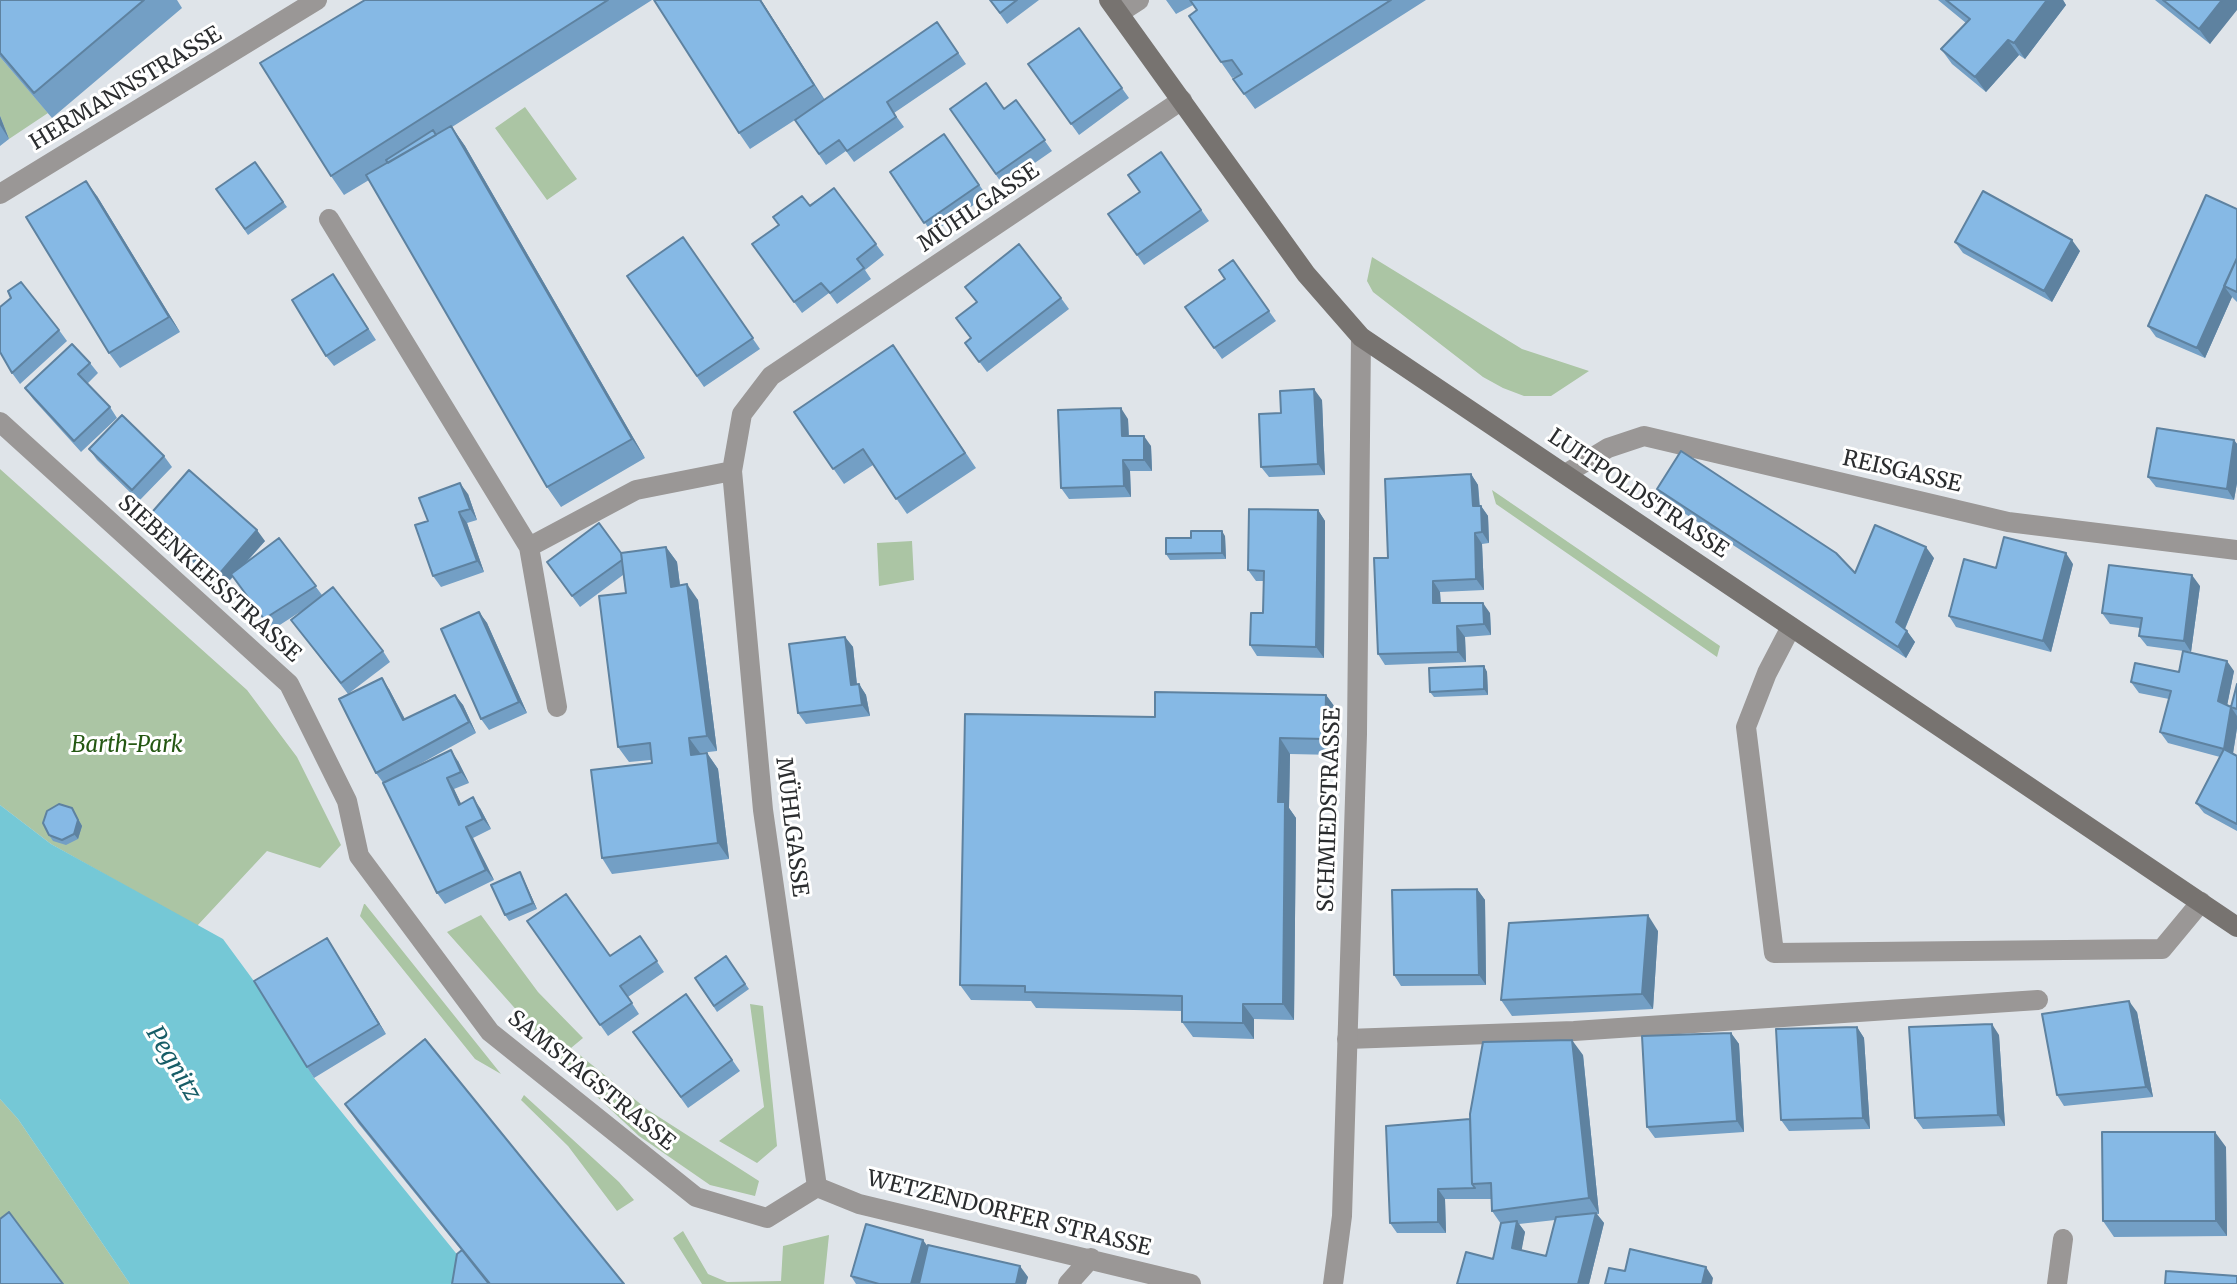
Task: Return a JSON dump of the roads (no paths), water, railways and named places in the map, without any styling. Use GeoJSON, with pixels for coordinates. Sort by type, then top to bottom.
{"type":"FeatureCollection","features":[{"type":"Feature","properties":{"kind":"main road","name":"LUITPOLDSTRASSE"},"geometry":{"type":"LineString","coordinates":[[1114,6],[1306,274],[1361,337],[2237,927]]}},
{"type":"Feature","properties":{"kind":"street","name":"HERMANNSTRASSE"},"geometry":{"type":"LineString","coordinates":[[0,194],[317,0]]}},
{"type":"Feature","properties":{"kind":"street"},"geometry":{"type":"LineString","coordinates":[[1114,6],[1139,0]]}},
{"type":"Feature","properties":{"kind":"street","name":"MÜHLGASSE"},"geometry":{"type":"LineString","coordinates":[[817,1187],[763,810],[732,471],[742,414],[771,376],[1182,100]]}},
{"type":"Feature","properties":{"kind":"street"},"geometry":{"type":"LineString","coordinates":[[329,219],[529,547],[557,707]]}},
{"type":"Feature","properties":{"kind":"street","name":"SCHMIEDSTRASSE"},"geometry":{"type":"LineString","coordinates":[[1333,1284],[1342,1216],[1357,734],[1361,337]]}},
{"type":"Feature","properties":{"kind":"street","name":"SIEBENKEESSTRASSE"},"geometry":{"type":"LineString","coordinates":[[0,422],[289,684],[347,801]]}},
{"type":"Feature","properties":{"kind":"street","name":"REISGASSE"},"geometry":{"type":"LineString","coordinates":[[1567,473],[1608,448],[1644,436],[2008,522],[2237,550]]}},
{"type":"Feature","properties":{"kind":"street"},"geometry":{"type":"LineString","coordinates":[[529,547],[636,490],[732,471]]}},
{"type":"Feature","properties":{"kind":"street"},"geometry":{"type":"LineString","coordinates":[[1791,627],[1767,673],[1746,727],[1774,953],[2162,949],[2201,902]]}},
{"type":"Feature","properties":{"kind":"street","name":"SAMSTAGSTRASSE"},"geometry":{"type":"LineString","coordinates":[[347,801],[359,856],[490,1032],[576,1104],[696,1197],[767,1218],[817,1187]]}},
{"type":"Feature","properties":{"kind":"street"},"geometry":{"type":"LineString","coordinates":[[1347,1039],[1574,1031],[2038,1000]]}},
{"type":"Feature","properties":{"kind":"street","name":"WETZENDORFER STRASSE"},"geometry":{"type":"LineString","coordinates":[[817,1187],[859,1204],[1191,1284]]}},
{"type":"Feature","properties":{"kind":"street"},"geometry":{"type":"LineString","coordinates":[[2057,1284],[2063,1239]]}},
{"type":"Feature","properties":{"kind":"street"},"geometry":{"type":"LineString","coordinates":[[1068,1284],[1091,1258]]}},
{"type":"Feature","properties":{"kind":"water","name":"Pegnitz"},"geometry":{"type":"Polygon","coordinates":[[[0,805],[51,844],[223,939],[262,992],[314,1078],[481,1284],[130,1284],[18,1119],[0,1099],[0,805]]]}},
{"type":"Feature","properties":{"kind":"park label","name":"Barth-Park"},"geometry":{"type":"Point","coordinates":[127,746]}}]}
